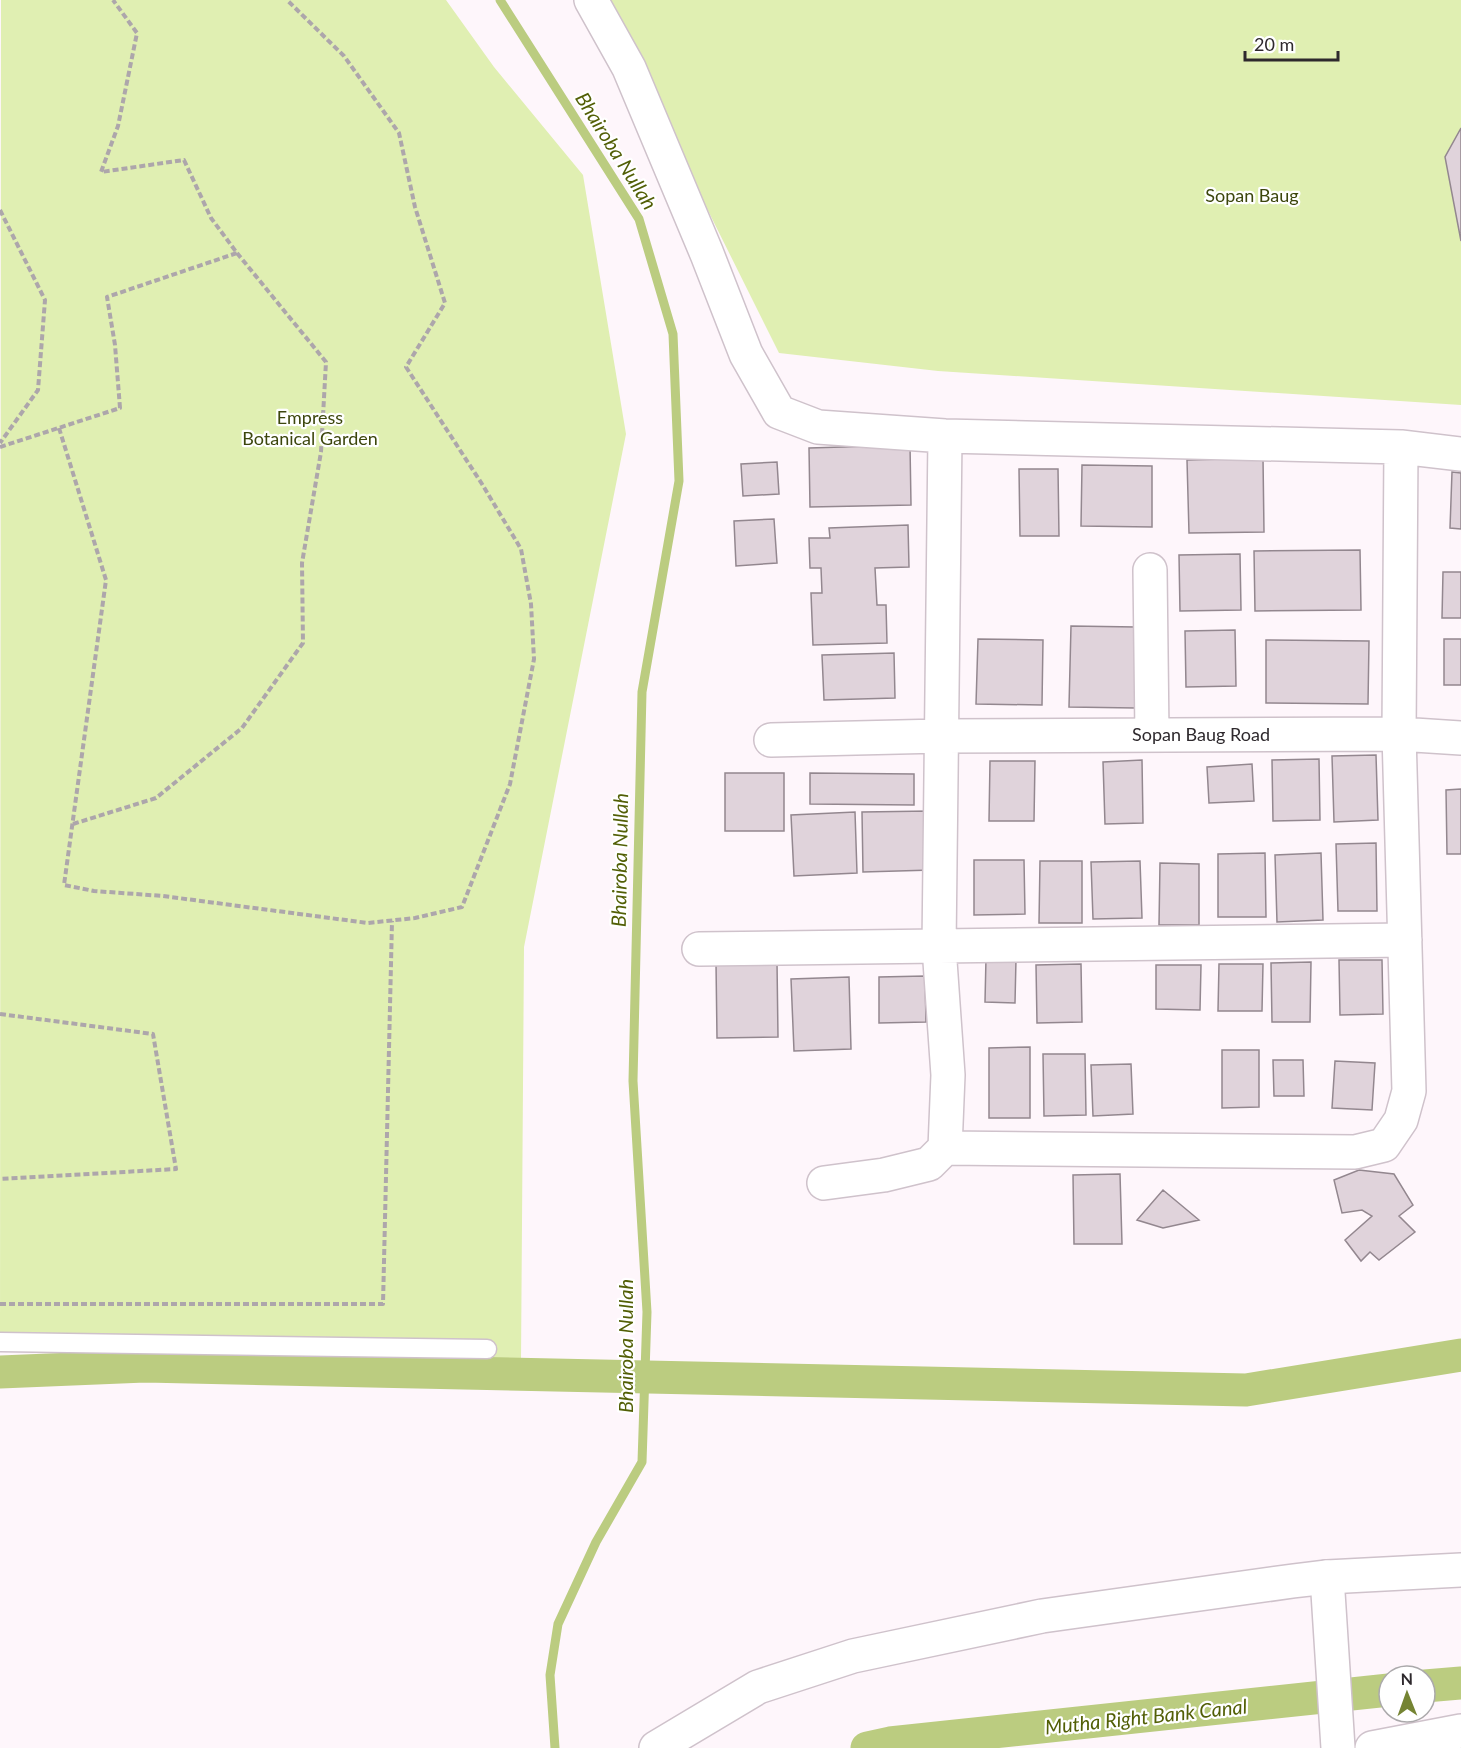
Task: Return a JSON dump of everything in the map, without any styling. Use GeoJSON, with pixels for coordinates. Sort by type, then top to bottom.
{"type":"FeatureCollection","features":[{"type":"Feature","properties":{"kind":"street"},"geometry":{"type":"LineString","coordinates":[[591,0],[629,68],[746,354],[779,412],[818,427],[945,436],[1401,447],[1461,454]]}},
{"type":"Feature","properties":{"kind":"street"},"geometry":{"type":"LineString","coordinates":[[824,1183],[884,1176],[929,1164],[945,1148],[948,1075],[939,947],[945,436]]}},
{"type":"Feature","properties":{"kind":"street"},"geometry":{"type":"LineString","coordinates":[[945,1148],[1355,1152],[1384,1144],[1401,1120],[1409,1091],[1399,734],[1401,447]]}},
{"type":"Feature","properties":{"kind":"street"},"geometry":{"type":"LineString","coordinates":[[1150,570],[1152,735]]}},
{"type":"Feature","properties":{"kind":"street","name":"Sopan Baug Road"},"geometry":{"type":"LineString","coordinates":[[771,740],[941,736],[1399,734],[1461,738]]}},
{"type":"Feature","properties":{"kind":"street"},"geometry":{"type":"LineString","coordinates":[[699,949],[1405,940]]}},
{"type":"Feature","properties":{"kind":"street"},"geometry":{"type":"LineString","coordinates":[[656,1748],[758,1687],[854,1656],[1042,1616],[1327,1577],[1461,1570]]}},
{"type":"Feature","properties":{"kind":"street"},"geometry":{"type":"LineString","coordinates":[[1327,1577],[1337,1738]]}},
{"type":"Feature","properties":{"kind":"street"},"geometry":{"type":"LineString","coordinates":[[1372,1748],[1461,1731]]}},
{"type":"Feature","properties":{"kind":"lane"},"geometry":{"type":"LineString","coordinates":[[0,1342],[487,1349]]}},
{"type":"Feature","properties":{"kind":"path"},"geometry":{"type":"LineString","coordinates":[[73,824],[156,798],[242,728],[303,643],[302,563],[321,453],[326,362],[210,218],[184,160],[101,172],[118,126],[137,33],[113,0]]}},
{"type":"Feature","properties":{"kind":"path"},"geometry":{"type":"LineString","coordinates":[[59,428],[106,580],[63,885],[94,891],[163,896],[368,923],[415,918],[462,907],[510,784],[534,659],[531,604],[521,549],[406,367],[445,303],[415,207],[399,133],[344,57],[287,0]]}},
{"type":"Feature","properties":{"kind":"path"},"geometry":{"type":"LineString","coordinates":[[0,210],[45,300],[38,390],[0,445]]}},
{"type":"Feature","properties":{"kind":"path"},"geometry":{"type":"LineString","coordinates":[[0,445],[120,408],[115,345],[107,297],[237,253]]}},
{"type":"Feature","properties":{"kind":"path"},"geometry":{"type":"LineString","coordinates":[[0,1304],[383,1304],[392,921]]}},
{"type":"Feature","properties":{"kind":"path"},"geometry":{"type":"LineString","coordinates":[[0,1014],[153,1034],[176,1169],[0,1179]]}},
{"type":"Feature","properties":{"kind":"green space","name":"Empress Botanical Garden"},"geometry":{"type":"Polygon","coordinates":[[[1,0],[446,0],[494,67],[583,175],[626,434],[524,947],[521,1361],[148,1349],[0,1352],[1,0]]]}},
{"type":"Feature","properties":{"kind":"green space","name":"Sopan Baug"},"geometry":{"type":"Polygon","coordinates":[[[600,0],[1461,0],[1461,405],[938,371],[779,353],[622,38],[600,0]]]}},
{"type":"Feature","properties":{"kind":"building"},"geometry":{"type":"Polygon","coordinates":[[[1461,128],[1461,241],[1445,157],[1461,128]]]}},
{"type":"Feature","properties":{"kind":"building"},"geometry":{"type":"Polygon","coordinates":[[[910,445],[911,505],[810,507],[809,448],[910,445]]]}},
{"type":"Feature","properties":{"kind":"building"},"geometry":{"type":"Polygon","coordinates":[[[1263,458],[1264,532],[1189,533],[1187,460],[1263,458]]]}},
{"type":"Feature","properties":{"kind":"building"},"geometry":{"type":"Polygon","coordinates":[[[777,462],[779,494],[743,496],[741,464],[777,462]]]}},
{"type":"Feature","properties":{"kind":"building"},"geometry":{"type":"Polygon","coordinates":[[[1082,465],[1152,466],[1152,527],[1081,526],[1082,465]]]}},
{"type":"Feature","properties":{"kind":"building"},"geometry":{"type":"Polygon","coordinates":[[[1019,469],[1058,469],[1059,536],[1020,536],[1019,469]]]}},
{"type":"Feature","properties":{"kind":"building"},"geometry":{"type":"Polygon","coordinates":[[[1452,472],[1461,473],[1461,529],[1450,528],[1452,472]]]}},
{"type":"Feature","properties":{"kind":"building"},"geometry":{"type":"Polygon","coordinates":[[[774,519],[777,563],[736,566],[734,521],[774,519]]]}},
{"type":"Feature","properties":{"kind":"building"},"geometry":{"type":"Polygon","coordinates":[[[908,525],[909,567],[875,568],[877,605],[886,605],[887,643],[813,645],[811,593],[822,593],[821,568],[810,568],[809,538],[830,538],[829,528],[908,525]]]}},
{"type":"Feature","properties":{"kind":"building"},"geometry":{"type":"Polygon","coordinates":[[[1360,550],[1361,610],[1255,611],[1254,551],[1360,550]]]}},
{"type":"Feature","properties":{"kind":"building"},"geometry":{"type":"Polygon","coordinates":[[[1240,554],[1241,610],[1180,611],[1179,555],[1240,554]]]}},
{"type":"Feature","properties":{"kind":"building"},"geometry":{"type":"Polygon","coordinates":[[[1443,572],[1461,572],[1461,618],[1442,618],[1443,572]]]}},
{"type":"Feature","properties":{"kind":"building"},"geometry":{"type":"Polygon","coordinates":[[[1071,626],[1136,627],[1135,708],[1069,707],[1071,626]]]}},
{"type":"Feature","properties":{"kind":"building"},"geometry":{"type":"Polygon","coordinates":[[[1235,630],[1236,686],[1186,687],[1185,631],[1235,630]]]}},
{"type":"Feature","properties":{"kind":"building"},"geometry":{"type":"Polygon","coordinates":[[[978,639],[1043,640],[1042,705],[976,704],[978,639]]]}},
{"type":"Feature","properties":{"kind":"building"},"geometry":{"type":"Polygon","coordinates":[[[1444,639],[1461,639],[1461,685],[1444,685],[1444,639]]]}},
{"type":"Feature","properties":{"kind":"building"},"geometry":{"type":"Polygon","coordinates":[[[1266,640],[1369,641],[1368,704],[1266,703],[1266,640]]]}},
{"type":"Feature","properties":{"kind":"building"},"geometry":{"type":"Polygon","coordinates":[[[894,653],[895,698],[824,700],[822,655],[894,653]]]}},
{"type":"Feature","properties":{"kind":"building"},"geometry":{"type":"Polygon","coordinates":[[[1376,755],[1378,820],[1334,822],[1332,756],[1376,755]]]}},
{"type":"Feature","properties":{"kind":"building"},"geometry":{"type":"Polygon","coordinates":[[[1319,759],[1320,820],[1273,821],[1272,760],[1319,759]]]}},
{"type":"Feature","properties":{"kind":"building"},"geometry":{"type":"Polygon","coordinates":[[[1142,760],[1143,823],[1105,824],[1103,762],[1142,760]]]}},
{"type":"Feature","properties":{"kind":"building"},"geometry":{"type":"Polygon","coordinates":[[[990,761],[1035,761],[1034,821],[989,821],[990,761]]]}},
{"type":"Feature","properties":{"kind":"building"},"geometry":{"type":"Polygon","coordinates":[[[1252,764],[1254,801],[1209,803],[1207,767],[1252,764]]]}},
{"type":"Feature","properties":{"kind":"building"},"geometry":{"type":"Polygon","coordinates":[[[725,773],[784,773],[784,831],[725,831],[725,773]]]}},
{"type":"Feature","properties":{"kind":"building"},"geometry":{"type":"Polygon","coordinates":[[[810,773],[914,774],[914,805],[810,804],[810,773]]]}},
{"type":"Feature","properties":{"kind":"building"},"geometry":{"type":"Polygon","coordinates":[[[1461,789],[1461,854],[1447,854],[1446,790],[1461,789]]]}},
{"type":"Feature","properties":{"kind":"building"},"geometry":{"type":"Polygon","coordinates":[[[930,811],[932,870],[863,872],[862,812],[930,811]]]}},
{"type":"Feature","properties":{"kind":"building"},"geometry":{"type":"Polygon","coordinates":[[[855,812],[857,873],[794,876],[791,815],[855,812]]]}},
{"type":"Feature","properties":{"kind":"building"},"geometry":{"type":"Polygon","coordinates":[[[1376,843],[1377,911],[1338,911],[1336,844],[1376,843]]]}},
{"type":"Feature","properties":{"kind":"building"},"geometry":{"type":"Polygon","coordinates":[[[1265,853],[1266,917],[1218,917],[1218,854],[1265,853]]]}},
{"type":"Feature","properties":{"kind":"building"},"geometry":{"type":"Polygon","coordinates":[[[1321,853],[1323,920],[1277,922],[1275,855],[1321,853]]]}},
{"type":"Feature","properties":{"kind":"building"},"geometry":{"type":"Polygon","coordinates":[[[974,860],[1024,860],[1025,914],[974,915],[974,860]]]}},
{"type":"Feature","properties":{"kind":"building"},"geometry":{"type":"Polygon","coordinates":[[[1040,861],[1082,861],[1082,923],[1039,923],[1040,861]]]}},
{"type":"Feature","properties":{"kind":"building"},"geometry":{"type":"Polygon","coordinates":[[[1140,861],[1142,918],[1093,919],[1091,862],[1140,861]]]}},
{"type":"Feature","properties":{"kind":"building"},"geometry":{"type":"Polygon","coordinates":[[[1160,863],[1199,864],[1199,925],[1159,925],[1160,863]]]}},
{"type":"Feature","properties":{"kind":"building"},"geometry":{"type":"Polygon","coordinates":[[[986,958],[1016,959],[1015,1003],[985,1002],[986,958]]]}},
{"type":"Feature","properties":{"kind":"building"},"geometry":{"type":"Polygon","coordinates":[[[1339,960],[1382,960],[1383,1014],[1340,1015],[1339,960]]]}},
{"type":"Feature","properties":{"kind":"building"},"geometry":{"type":"Polygon","coordinates":[[[777,962],[778,1037],[717,1038],[716,963],[777,962]]]}},
{"type":"Feature","properties":{"kind":"building"},"geometry":{"type":"Polygon","coordinates":[[[1311,962],[1310,1022],[1272,1022],[1271,963],[1311,962]]]}},
{"type":"Feature","properties":{"kind":"building"},"geometry":{"type":"Polygon","coordinates":[[[1081,964],[1082,1022],[1037,1023],[1036,965],[1081,964]]]}},
{"type":"Feature","properties":{"kind":"building"},"geometry":{"type":"Polygon","coordinates":[[[1219,964],[1263,964],[1262,1011],[1218,1011],[1219,964]]]}},
{"type":"Feature","properties":{"kind":"building"},"geometry":{"type":"Polygon","coordinates":[[[1156,965],[1201,965],[1200,1010],[1156,1009],[1156,965]]]}},
{"type":"Feature","properties":{"kind":"building"},"geometry":{"type":"Polygon","coordinates":[[[925,976],[926,1022],[879,1023],[879,977],[925,976]]]}},
{"type":"Feature","properties":{"kind":"building"},"geometry":{"type":"Polygon","coordinates":[[[849,977],[851,1049],[794,1051],[791,979],[849,977]]]}},
{"type":"Feature","properties":{"kind":"building"},"geometry":{"type":"Polygon","coordinates":[[[1030,1047],[1030,1118],[989,1118],[989,1048],[1030,1047]]]}},
{"type":"Feature","properties":{"kind":"building"},"geometry":{"type":"Polygon","coordinates":[[[1222,1050],[1259,1050],[1259,1107],[1222,1108],[1222,1050]]]}},
{"type":"Feature","properties":{"kind":"building"},"geometry":{"type":"Polygon","coordinates":[[[1043,1054],[1085,1054],[1086,1115],[1044,1116],[1043,1054]]]}},
{"type":"Feature","properties":{"kind":"building"},"geometry":{"type":"Polygon","coordinates":[[[1273,1060],[1303,1060],[1304,1096],[1274,1096],[1273,1060]]]}},
{"type":"Feature","properties":{"kind":"building"},"geometry":{"type":"Polygon","coordinates":[[[1335,1061],[1375,1063],[1372,1110],[1332,1108],[1335,1061]]]}},
{"type":"Feature","properties":{"kind":"building"},"geometry":{"type":"Polygon","coordinates":[[[1131,1064],[1133,1114],[1093,1116],[1091,1065],[1131,1064]]]}},
{"type":"Feature","properties":{"kind":"building"},"geometry":{"type":"Polygon","coordinates":[[[1359,1170],[1394,1174],[1413,1205],[1399,1216],[1415,1232],[1379,1260],[1370,1252],[1361,1261],[1345,1240],[1372,1216],[1362,1210],[1342,1213],[1334,1180],[1359,1170]]]}},
{"type":"Feature","properties":{"kind":"building"},"geometry":{"type":"Polygon","coordinates":[[[1120,1174],[1122,1244],[1074,1244],[1073,1175],[1120,1174]]]}},
{"type":"Feature","properties":{"kind":"building"},"geometry":{"type":"Polygon","coordinates":[[[1163,1190],[1199,1220],[1163,1228],[1137,1220],[1163,1190]]]}},
{"type":"Feature","properties":{"kind":"waterway","name":"Bhairoba Nullah"},"geometry":{"type":"LineString","coordinates":[[500,0],[639,219],[673,334],[679,481],[642,692],[633,1081],[647,1312],[642,1462],[596,1542],[558,1624],[550,1675],[555,1748]]}},
{"type":"Feature","properties":{"kind":"waterway"},"geometry":{"type":"LineString","coordinates":[[0,1372],[145,1366],[1246,1390],[1461,1355]]}},
{"type":"Feature","properties":{"kind":"waterway","name":"Mutha Right Bank Canal"},"geometry":{"type":"LineString","coordinates":[[1437,1685],[1461,1683]]}},
{"type":"Feature","properties":{"kind":"waterway","name":"Mutha Right Bank Canal"},"geometry":{"type":"LineString","coordinates":[[867,1748],[890,1743],[1377,1691]]}}]}
